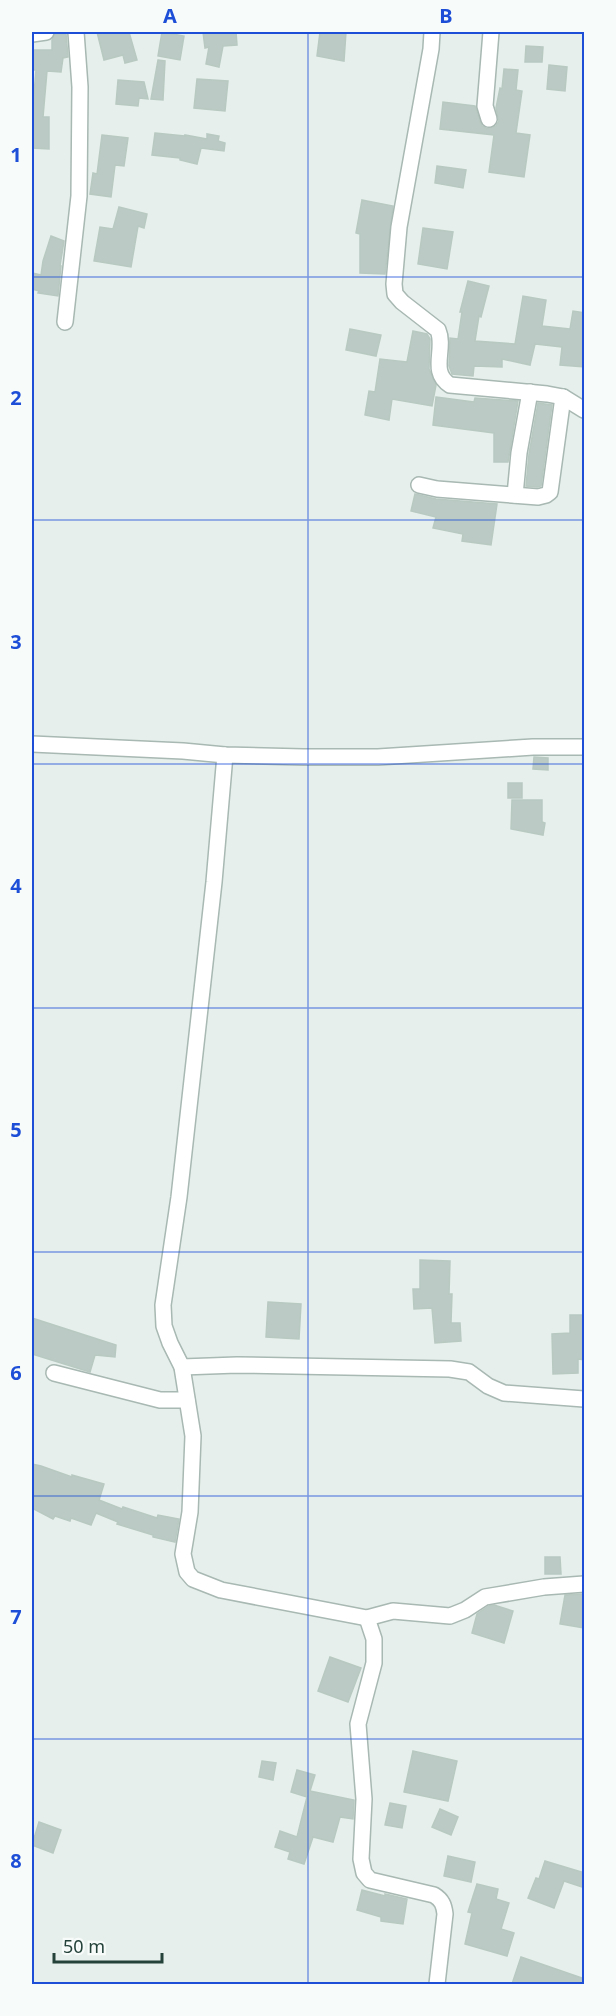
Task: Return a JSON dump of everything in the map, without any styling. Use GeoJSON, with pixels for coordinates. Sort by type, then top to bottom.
{"type":"FeatureCollection","features":[{"type":"Feature","properties":{"kind":"street"},"geometry":{"type":"LineString","coordinates":[[32,34],[46,32]]}},
{"type":"Feature","properties":{"kind":"street"},"geometry":{"type":"LineString","coordinates":[[65,322],[79,196],[80,87],[76,32]]}},
{"type":"Feature","properties":{"kind":"street"},"geometry":{"type":"LineString","coordinates":[[432,32],[431,50],[399,227],[395,294],[438,330],[440,337],[438,371],[444,381],[450,385],[530,392],[563,398],[585,410]]}},
{"type":"Feature","properties":{"kind":"street"},"geometry":{"type":"LineString","coordinates":[[489,119],[485,106],[491,32]]}},
{"type":"Feature","properties":{"kind":"street"},"geometry":{"type":"LineString","coordinates":[[515,495],[519,453],[530,392]]}},
{"type":"Feature","properties":{"kind":"street"},"geometry":{"type":"LineString","coordinates":[[419,485],[437,489],[538,497],[546,495],[550,492],[563,398]]}},
{"type":"Feature","properties":{"kind":"street"},"geometry":{"type":"LineString","coordinates":[[32,744],[225,755],[378,757],[533,747],[585,747]]}},
{"type":"Feature","properties":{"kind":"street"},"geometry":{"type":"LineString","coordinates":[[225,755],[214,882],[183,1162],[163,1305],[164,1326],[182,1367],[194,1436],[190,1512],[183,1554],[187,1572],[193,1579],[220,1590],[367,1618],[393,1611],[450,1616],[465,1610],[485,1597],[544,1587],[585,1584]]}},
{"type":"Feature","properties":{"kind":"street"},"geometry":{"type":"LineString","coordinates":[[182,1367],[237,1365],[450,1369],[469,1372],[488,1386],[504,1393],[585,1399]]}},
{"type":"Feature","properties":{"kind":"street"},"geometry":{"type":"LineString","coordinates":[[54,1373],[160,1400],[187,1400]]}},
{"type":"Feature","properties":{"kind":"street"},"geometry":{"type":"LineString","coordinates":[[367,1618],[375,1648],[374,1663],[358,1724],[364,1799],[362,1868],[370,1880],[434,1895],[440,1899],[445,1914],[437,1984]]}},
{"type":"Feature","properties":{"kind":"building"},"geometry":{"type":"Polygon","coordinates":[[[97,32],[129,32],[137,60],[125,63],[123,55],[104,60],[97,32]]]}},
{"type":"Feature","properties":{"kind":"building"},"geometry":{"type":"Polygon","coordinates":[[[162,32],[184,36],[180,60],[158,56],[162,32]]]}},
{"type":"Feature","properties":{"kind":"building"},"geometry":{"type":"Polygon","coordinates":[[[203,32],[236,32],[237,45],[223,46],[219,67],[206,64],[209,47],[205,48],[203,32]]]}},
{"type":"Feature","properties":{"kind":"building"},"geometry":{"type":"Polygon","coordinates":[[[320,32],[346,32],[344,61],[317,56],[320,32]]]}},
{"type":"Feature","properties":{"kind":"building"},"geometry":{"type":"Polygon","coordinates":[[[55,34],[66,34],[68,57],[63,58],[61,72],[47,71],[43,117],[49,117],[49,149],[32,148],[36,70],[32,70],[32,50],[52,50],[52,40],[55,34]]]}},
{"type":"Feature","properties":{"kind":"building"},"geometry":{"type":"Polygon","coordinates":[[[526,46],[543,47],[542,62],[525,62],[526,46]]]}},
{"type":"Feature","properties":{"kind":"building"},"geometry":{"type":"Polygon","coordinates":[[[158,60],[165,61],[163,100],[151,99],[158,60]]]}},
{"type":"Feature","properties":{"kind":"building"},"geometry":{"type":"Polygon","coordinates":[[[549,65],[567,67],[565,91],[547,89],[549,65]]]}},
{"type":"Feature","properties":{"kind":"building"},"geometry":{"type":"Polygon","coordinates":[[[504,69],[518,70],[516,90],[522,91],[516,133],[530,135],[524,177],[489,172],[494,135],[440,129],[443,102],[475,106],[482,126],[487,129],[496,126],[499,121],[496,108],[500,88],[502,89],[504,69]]]}},
{"type":"Feature","properties":{"kind":"building"},"geometry":{"type":"Polygon","coordinates":[[[197,79],[228,81],[225,111],[194,108],[197,79]]]}},
{"type":"Feature","properties":{"kind":"building"},"geometry":{"type":"Polygon","coordinates":[[[118,80],[144,82],[148,99],[139,98],[138,106],[116,104],[118,80]]]}},
{"type":"Feature","properties":{"kind":"building"},"geometry":{"type":"Polygon","coordinates":[[[155,133],[207,139],[207,134],[219,136],[218,141],[225,143],[224,151],[201,148],[197,164],[180,160],[180,158],[152,155],[155,133]]]}},
{"type":"Feature","properties":{"kind":"building"},"geometry":{"type":"Polygon","coordinates":[[[102,135],[128,138],[124,166],[115,165],[111,197],[90,194],[93,173],[97,174],[102,135]]]}},
{"type":"Feature","properties":{"kind":"building"},"geometry":{"type":"Polygon","coordinates":[[[437,166],[466,170],[463,188],[435,183],[437,166]]]}},
{"type":"Feature","properties":{"kind":"building"},"geometry":{"type":"Polygon","coordinates":[[[362,200],[393,206],[385,274],[360,273],[360,234],[356,233],[362,200]]]}},
{"type":"Feature","properties":{"kind":"building"},"geometry":{"type":"Polygon","coordinates":[[[119,207],[147,214],[144,228],[138,226],[131,267],[94,261],[100,227],[113,229],[119,207]]]}},
{"type":"Feature","properties":{"kind":"building"},"geometry":{"type":"Polygon","coordinates":[[[423,228],[453,232],[447,269],[418,264],[423,228]]]}},
{"type":"Feature","properties":{"kind":"building"},"geometry":{"type":"Polygon","coordinates":[[[51,236],[64,241],[58,296],[38,293],[39,291],[32,289],[32,273],[41,275],[51,236]]]}},
{"type":"Feature","properties":{"kind":"building"},"geometry":{"type":"Polygon","coordinates":[[[468,281],[489,286],[481,317],[479,316],[475,341],[515,344],[523,296],[546,300],[542,326],[570,329],[573,311],[585,313],[585,367],[560,365],[562,347],[535,344],[530,365],[502,359],[502,367],[474,366],[473,376],[452,374],[449,366],[450,338],[458,339],[462,312],[460,312],[468,281]]]}},
{"type":"Feature","properties":{"kind":"building"},"geometry":{"type":"Polygon","coordinates":[[[350,329],[381,335],[376,356],[346,350],[350,329]]]}},
{"type":"Feature","properties":{"kind":"building"},"geometry":{"type":"Polygon","coordinates":[[[413,331],[427,334],[430,339],[429,369],[436,385],[432,406],[392,399],[389,420],[365,415],[369,391],[375,392],[380,359],[407,362],[413,331]]]}},
{"type":"Feature","properties":{"kind":"building"},"geometry":{"type":"Polygon","coordinates":[[[436,397],[474,402],[475,398],[518,401],[508,462],[494,462],[494,433],[433,425],[436,397]]]}},
{"type":"Feature","properties":{"kind":"building"},"geometry":{"type":"Polygon","coordinates":[[[538,403],[552,405],[541,486],[537,487],[526,486],[538,403]]]}},
{"type":"Feature","properties":{"kind":"building"},"geometry":{"type":"Polygon","coordinates":[[[415,494],[436,499],[497,504],[491,545],[462,541],[463,534],[433,528],[436,517],[411,511],[415,494]]]}},
{"type":"Feature","properties":{"kind":"building"},"geometry":{"type":"Polygon","coordinates":[[[534,757],[548,758],[548,770],[533,769],[534,757]]]}},
{"type":"Feature","properties":{"kind":"building"},"geometry":{"type":"Polygon","coordinates":[[[508,783],[522,783],[522,798],[508,798],[508,783]]]}},
{"type":"Feature","properties":{"kind":"building"},"geometry":{"type":"Polygon","coordinates":[[[512,800],[542,800],[542,822],[545,823],[543,835],[511,829],[512,800]]]}},
{"type":"Feature","properties":{"kind":"building"},"geometry":{"type":"Polygon","coordinates":[[[420,1260],[450,1261],[451,1323],[460,1323],[461,1341],[435,1343],[432,1308],[414,1309],[413,1289],[420,1289],[420,1260]]]}},
{"type":"Feature","properties":{"kind":"building"},"geometry":{"type":"Polygon","coordinates":[[[268,1302],[301,1304],[299,1339],[266,1337],[268,1302]]]}},
{"type":"Feature","properties":{"kind":"building"},"geometry":{"type":"Polygon","coordinates":[[[570,1315],[585,1315],[585,1360],[578,1359],[578,1373],[553,1374],[552,1334],[570,1333],[570,1315]]]}},
{"type":"Feature","properties":{"kind":"building"},"geometry":{"type":"Polygon","coordinates":[[[32,1318],[116,1345],[115,1357],[95,1355],[90,1372],[32,1354],[32,1318]]]}},
{"type":"Feature","properties":{"kind":"building"},"geometry":{"type":"Polygon","coordinates":[[[32,1464],[72,1477],[72,1475],[104,1484],[99,1500],[122,1509],[123,1507],[157,1518],[158,1515],[179,1519],[175,1542],[117,1524],[118,1522],[96,1513],[91,1525],[71,1518],[70,1521],[55,1516],[53,1519],[32,1508],[32,1464]]]}},
{"type":"Feature","properties":{"kind":"building"},"geometry":{"type":"Polygon","coordinates":[[[545,1557],[560,1557],[561,1574],[545,1574],[545,1557]]]}},
{"type":"Feature","properties":{"kind":"building"},"geometry":{"type":"Polygon","coordinates":[[[585,1594],[585,1628],[560,1624],[565,1595],[585,1594]]]}},
{"type":"Feature","properties":{"kind":"building"},"geometry":{"type":"Polygon","coordinates":[[[494,1605],[513,1611],[504,1643],[472,1633],[477,1614],[494,1605]]]}},
{"type":"Feature","properties":{"kind":"building"},"geometry":{"type":"Polygon","coordinates":[[[330,1657],[361,1668],[348,1702],[318,1691],[330,1657]]]}},
{"type":"Feature","properties":{"kind":"building"},"geometry":{"type":"Polygon","coordinates":[[[413,1751],[457,1761],[448,1801],[404,1792],[413,1751]]]}},
{"type":"Feature","properties":{"kind":"building"},"geometry":{"type":"Polygon","coordinates":[[[262,1761],[276,1763],[273,1780],[259,1777],[262,1761]]]}},
{"type":"Feature","properties":{"kind":"building"},"geometry":{"type":"Polygon","coordinates":[[[297,1770],[315,1775],[310,1791],[354,1800],[353,1819],[340,1817],[333,1842],[313,1837],[304,1864],[288,1859],[290,1852],[275,1847],[280,1831],[297,1837],[307,1797],[291,1792],[297,1770]]]}},
{"type":"Feature","properties":{"kind":"building"},"geometry":{"type":"Polygon","coordinates":[[[390,1803],[406,1806],[402,1828],[385,1825],[390,1803]]]}},
{"type":"Feature","properties":{"kind":"building"},"geometry":{"type":"Polygon","coordinates":[[[440,1809],[458,1817],[451,1835],[432,1827],[440,1809]]]}},
{"type":"Feature","properties":{"kind":"building"},"geometry":{"type":"Polygon","coordinates":[[[39,1822],[61,1830],[53,1853],[32,1845],[39,1822]]]}},
{"type":"Feature","properties":{"kind":"building"},"geometry":{"type":"Polygon","coordinates":[[[448,1856],[475,1862],[471,1882],[444,1876],[448,1856]]]}},
{"type":"Feature","properties":{"kind":"building"},"geometry":{"type":"Polygon","coordinates":[[[545,1861],[585,1873],[585,1888],[564,1881],[554,1908],[528,1898],[536,1878],[539,1879],[545,1861]]]}},
{"type":"Feature","properties":{"kind":"building"},"geometry":{"type":"Polygon","coordinates":[[[477,1884],[498,1889],[496,1899],[509,1903],[501,1929],[514,1933],[507,1956],[465,1944],[472,1913],[468,1912],[477,1884]]]}},
{"type":"Feature","properties":{"kind":"building"},"geometry":{"type":"Polygon","coordinates":[[[362,1890],[407,1899],[403,1924],[381,1921],[381,1917],[357,1910],[362,1890]]]}},
{"type":"Feature","properties":{"kind":"building"},"geometry":{"type":"Polygon","coordinates":[[[521,1957],[585,1979],[585,1984],[512,1984],[521,1957]]]}}]}
